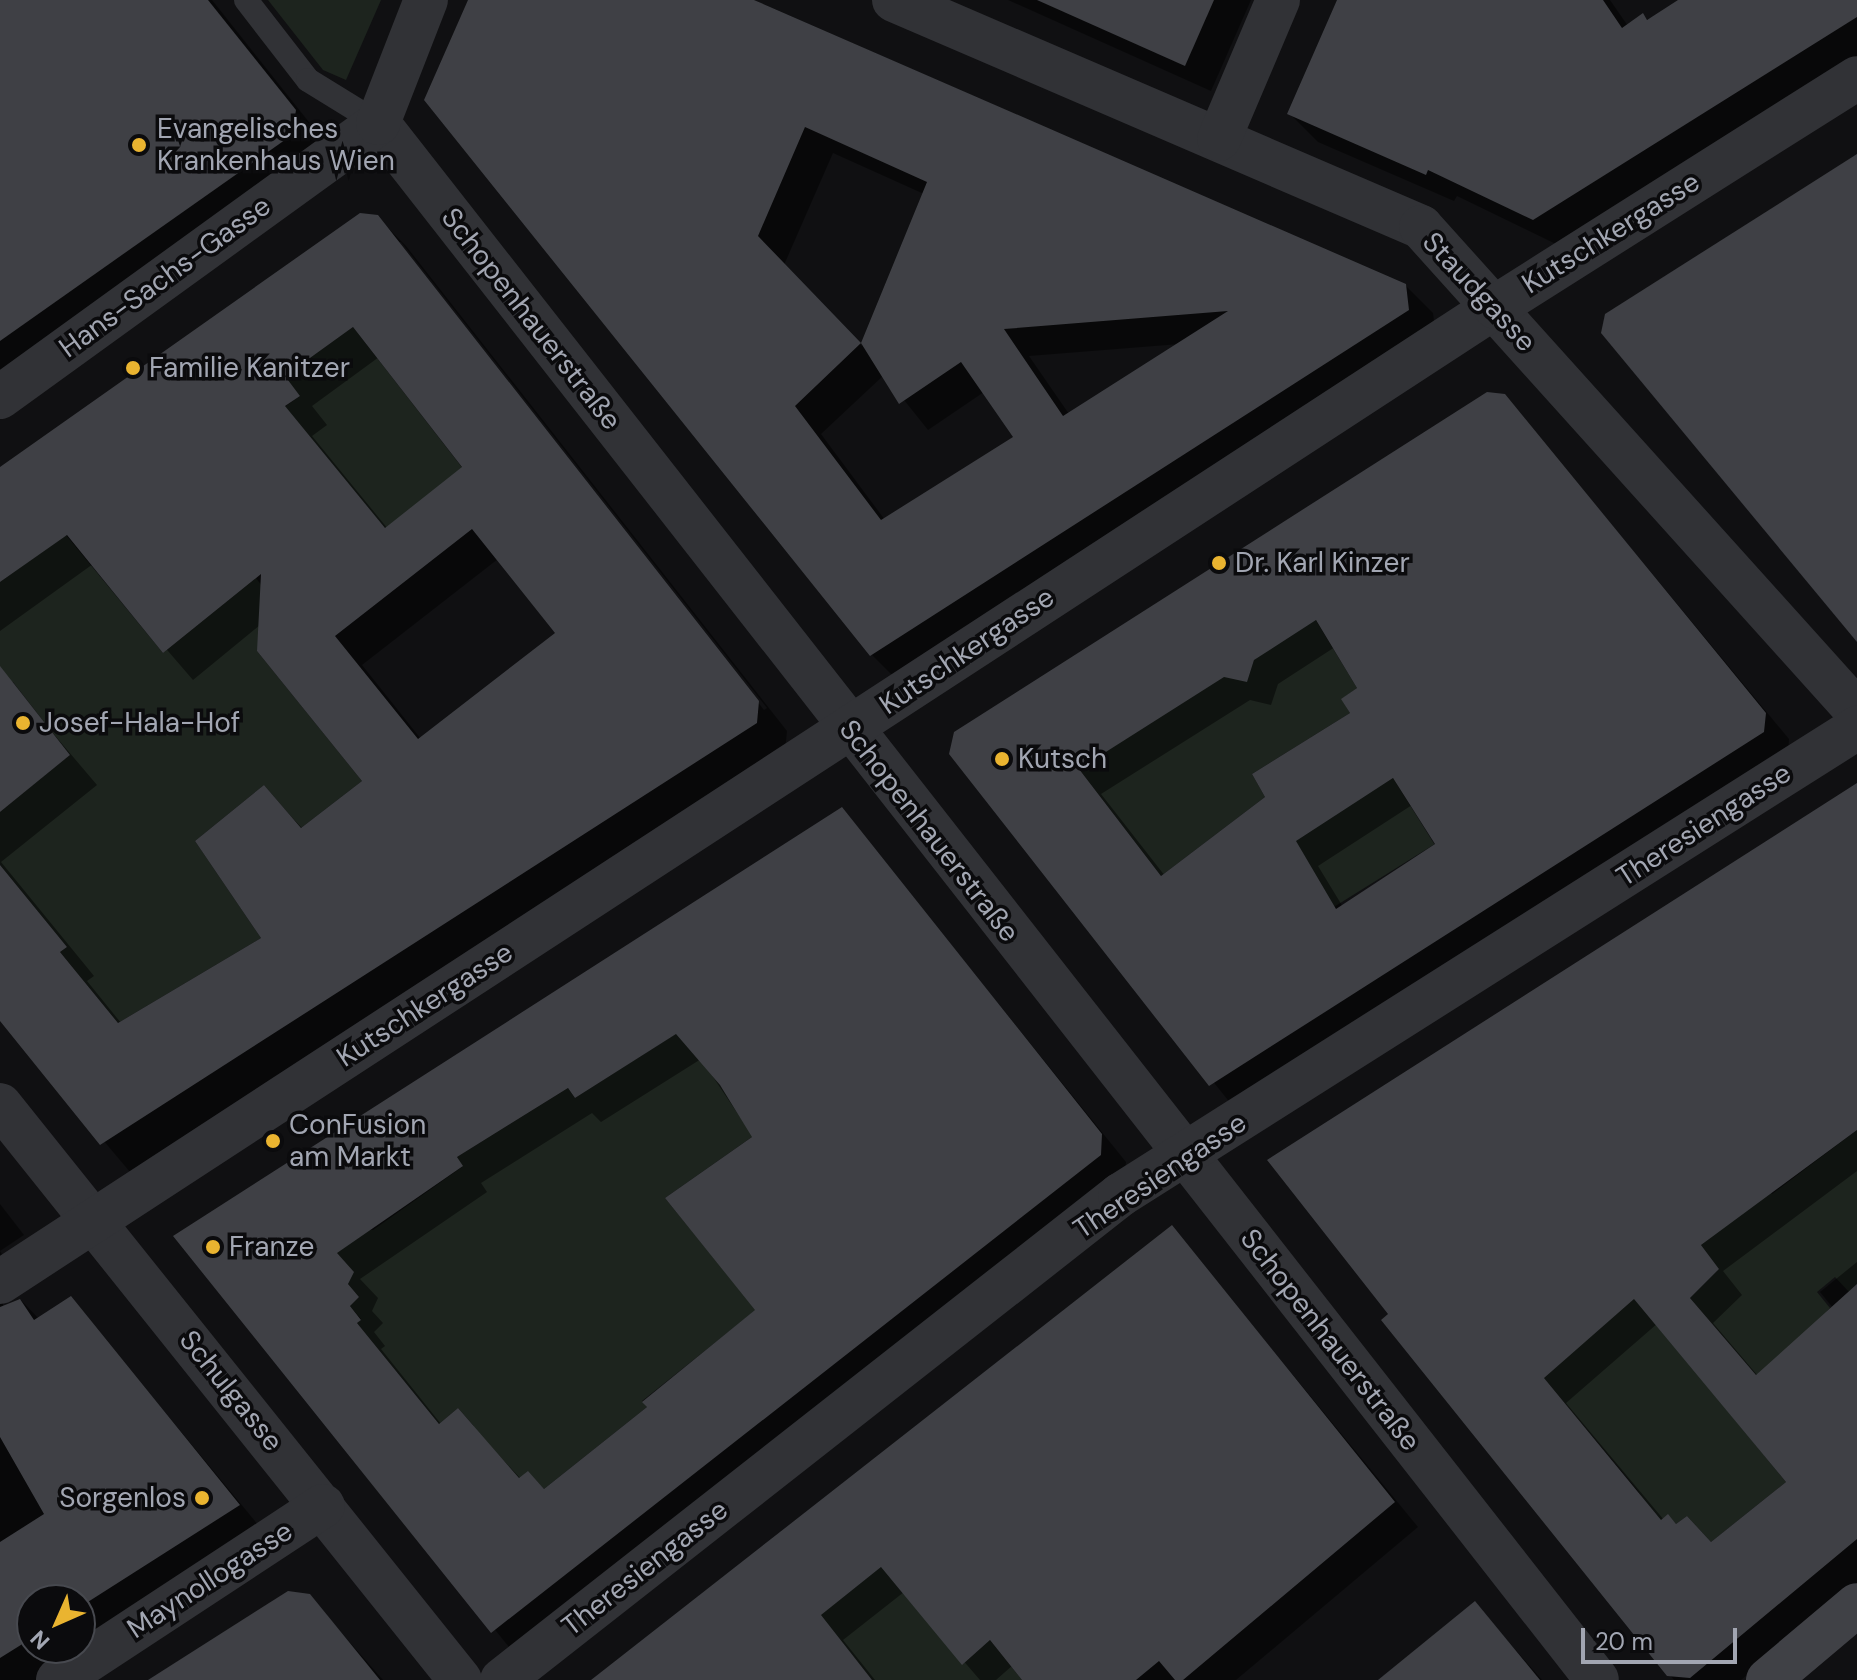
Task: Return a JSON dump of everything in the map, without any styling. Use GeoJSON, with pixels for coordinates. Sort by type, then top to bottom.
{"type":"FeatureCollection","features":[{"type":"Feature","properties":{"kind":"street"},"geometry":{"type":"LineString","coordinates":[[378,123],[426,0]]}},
{"type":"Feature","properties":{"kind":"street","name":"Staudgasse"},"geometry":{"type":"LineString","coordinates":[[894,0],[1421,227],[1857,711]]}},
{"type":"Feature","properties":{"kind":"street"},"geometry":{"type":"LineString","coordinates":[[1219,139],[1278,0]]}},
{"type":"Feature","properties":{"kind":"street","name":"Kutschkergasse"},"geometry":{"type":"LineString","coordinates":[[0,1282],[850,731],[890,699],[1495,307],[1857,78]]}},
{"type":"Feature","properties":{"kind":"street","name":"Hans-Sachs-Gasse"},"geometry":{"type":"LineString","coordinates":[[0,397],[378,123]]}},
{"type":"Feature","properties":{"kind":"street","name":"Schopenhauerstraße"},"geometry":{"type":"LineString","coordinates":[[378,123],[850,731],[1597,1680]]}},
{"type":"Feature","properties":{"kind":"street","name":"Theresiengasse"},"geometry":{"type":"LineString","coordinates":[[502,1680],[1120,1195],[1185,1157],[1857,728]]}},
{"type":"Feature","properties":{"kind":"street","name":"Schulgasse"},"geometry":{"type":"LineString","coordinates":[[0,1105],[460,1680]]}},
{"type":"Feature","properties":{"kind":"street","name":"Maynollogasse"},"geometry":{"type":"LineString","coordinates":[[58,1680],[323,1506]]}},
{"type":"Feature","properties":{"kind":"street"},"geometry":{"type":"LineString","coordinates":[[1768,1680],[1857,1605]]}},
{"type":"Feature","properties":{"kind":"lane","name":"Schopenhauerstraße"},"geometry":{"type":"LineString","coordinates":[[246,0],[308,80],[378,123]]}},
{"type":"Feature","properties":{"kind":"shaded area"},"geometry":{"type":"Polygon","coordinates":[[[268,0],[381,0],[346,80],[323,70],[268,0]]]}},
{"type":"Feature","properties":{"kind":"shaded area"},"geometry":{"type":"Polygon","coordinates":[[[353,327],[495,510],[385,528],[205,463],[300,396],[285,376],[353,327]]]}},
{"type":"Feature","properties":{"kind":"shaded area"},"geometry":{"type":"Polygon","coordinates":[[[66,535],[163,653],[256,578],[283,614],[257,651],[362,781],[301,828],[264,785],[195,841],[261,938],[118,1023],[60,952],[67,947],[0,865],[0,812],[70,755],[13,682],[0,691],[0,582],[66,535]]]}},
{"type":"Feature","properties":{"kind":"shaded area"},"geometry":{"type":"Polygon","coordinates":[[[1309,609],[1357,688],[1342,699],[1350,713],[1252,774],[1265,797],[1161,876],[1079,769],[1218,668],[1250,672],[1254,660],[1309,609]]]}},
{"type":"Feature","properties":{"kind":"shaded area"},"geometry":{"type":"Polygon","coordinates":[[[1393,778],[1434,844],[1334,907],[1293,841],[1393,778]]]}},
{"type":"Feature","properties":{"kind":"shaded area"},"geometry":{"type":"Polygon","coordinates":[[[685,1028],[720,1085],[759,1132],[665,1198],[756,1310],[642,1401],[647,1407],[544,1489],[528,1472],[501,1492],[473,1425],[458,1408],[439,1424],[357,1323],[361,1319],[350,1306],[359,1297],[348,1284],[353,1271],[342,1259],[333,1258],[334,1230],[373,1230],[462,1167],[457,1157],[568,1088],[575,1098],[685,1028]]]}},
{"type":"Feature","properties":{"kind":"shaded area"},"geometry":{"type":"Polygon","coordinates":[[[1710,1097],[1772,1194],[1857,1130],[1857,1285],[1849,1292],[1835,1277],[1817,1292],[1830,1308],[1762,1382],[1690,1298],[1719,1269],[1701,1245],[1710,1238],[1710,1097]]]}},
{"type":"Feature","properties":{"kind":"shaded area"},"geometry":{"type":"Polygon","coordinates":[[[1635,1298],[1786,1482],[1711,1542],[1687,1516],[1676,1524],[1668,1515],[1657,1524],[1638,1491],[1543,1377],[1635,1298]]]}},
{"type":"Feature","properties":{"kind":"shaded area"},"geometry":{"type":"Polygon","coordinates":[[[892,1558],[963,1664],[990,1640],[1022,1680],[872,1680],[749,1672],[892,1558]]]}},
{"type":"Feature","properties":{"kind":"building","name":"Evangelisches Krankenhaus Wien"},"geometry":{"type":"Polygon","coordinates":[[[0,0],[208,0],[296,110],[292,135],[0,341],[0,0]]]}},
{"type":"Feature","properties":{"kind":"building"},"geometry":{"type":"Polygon","coordinates":[[[468,0],[754,0],[1406,284],[1409,310],[870,656],[424,100],[468,0]],[[805,127],[758,236],[861,343],[927,182],[805,127]],[[1228,311],[1004,329],[1063,416],[1228,311]],[[861,343],[795,406],[881,520],[1013,437],[961,362],[899,404],[861,343]]]}},
{"type":"Feature","properties":{"kind":"building"},"geometry":{"type":"Polygon","coordinates":[[[1037,0],[1214,0],[1185,66],[1037,0]]]}},
{"type":"Feature","properties":{"kind":"building"},"geometry":{"type":"Polygon","coordinates":[[[1337,0],[1603,0],[1622,28],[1643,13],[1647,20],[1678,0],[1857,0],[1857,17],[1533,220],[1428,170],[1426,175],[1287,114],[1337,0]]]}},
{"type":"Feature","properties":{"kind":"building"},"geometry":{"type":"Polygon","coordinates":[[[1857,154],[1857,642],[1601,333],[1605,314],[1857,154]]]}},
{"type":"Feature","properties":{"kind":"building"},"geometry":{"type":"Polygon","coordinates":[[[360,213],[378,215],[759,701],[757,723],[100,1145],[0,1021],[0,865],[67,947],[60,952],[118,1023],[261,938],[195,841],[264,785],[301,828],[362,781],[257,651],[261,574],[163,653],[67,535],[0,582],[0,467],[360,213]],[[353,327],[285,376],[300,396],[285,406],[385,528],[462,467],[353,327]],[[472,529],[335,636],[418,739],[555,633],[472,529]]]}},
{"type":"Feature","properties":{"kind":"building"},"geometry":{"type":"Polygon","coordinates":[[[1487,392],[1505,394],[1766,713],[1764,732],[1209,1086],[949,754],[954,732],[1487,392]],[[1316,620],[1254,660],[1247,682],[1224,677],[1079,769],[1161,876],[1265,797],[1252,774],[1350,713],[1341,699],[1357,688],[1316,620]],[[1393,778],[1296,841],[1336,909],[1435,844],[1393,778]]]}},
{"type":"Feature","properties":{"kind":"building","name":"Josef-Hala-Hof"},"geometry":{"type":"Polygon","coordinates":[[[0,666],[70,755],[0,812],[0,666]]]}},
{"type":"Feature","properties":{"kind":"building"},"geometry":{"type":"Polygon","coordinates":[[[1857,783],[1857,1130],[1701,1245],[1719,1269],[1690,1298],[1756,1375],[1857,1284],[1857,1539],[1690,1678],[1667,1676],[1381,1320],[1388,1314],[1267,1160],[1857,783]],[[1634,1299],[1544,1378],[1661,1520],[1668,1514],[1676,1524],[1687,1516],[1711,1542],[1786,1482],[1634,1299]]]}},
{"type":"Feature","properties":{"kind":"building"},"geometry":{"type":"Polygon","coordinates":[[[842,807],[1102,1134],[1101,1155],[491,1633],[173,1236],[842,807]],[[676,1034],[575,1098],[568,1088],[457,1157],[463,1166],[337,1253],[354,1272],[348,1284],[359,1297],[350,1306],[361,1320],[357,1323],[439,1424],[458,1408],[519,1478],[528,1471],[544,1489],[647,1407],[642,1402],[755,1310],[665,1198],[752,1137],[720,1085],[676,1034]]]}},
{"type":"Feature","properties":{"kind":"building"},"geometry":{"type":"Polygon","coordinates":[[[1172,1225],[1395,1502],[1183,1680],[1175,1680],[1159,1661],[1136,1680],[1022,1680],[990,1640],[962,1665],[881,1567],[821,1615],[872,1680],[591,1680],[1172,1225]]]}},
{"type":"Feature","properties":{"kind":"building"},"geometry":{"type":"Polygon","coordinates":[[[71,1296],[240,1505],[96,1597],[96,1584],[16,1584],[16,1648],[0,1658],[0,1542],[44,1514],[0,1437],[0,1307],[20,1299],[34,1320],[71,1296]]]}},
{"type":"Feature","properties":{"kind":"building"},"geometry":{"type":"Polygon","coordinates":[[[288,1591],[310,1594],[380,1680],[148,1680],[288,1591]]]}},
{"type":"Feature","properties":{"kind":"building"},"geometry":{"type":"Polygon","coordinates":[[[1475,1601],[1540,1680],[1378,1680],[1475,1601]]]}},
{"type":"Feature","properties":{"kind":"place","name":"Evangelisches Krankenhaus Wien"},"geometry":{"type":"Point","coordinates":[139,145]}},
{"type":"Feature","properties":{"kind":"place","name":"Familie Kanitzer"},"geometry":{"type":"Point","coordinates":[133,368]}},
{"type":"Feature","properties":{"kind":"place","name":"Dr. Karl Kinzer"},"geometry":{"type":"Point","coordinates":[1219,563]}},
{"type":"Feature","properties":{"kind":"place","name":"Josef-Hala-Hof"},"geometry":{"type":"Point","coordinates":[23,723]}},
{"type":"Feature","properties":{"kind":"place","name":"Kutsch"},"geometry":{"type":"Point","coordinates":[1002,759]}},
{"type":"Feature","properties":{"kind":"place","name":"ConFusion am Markt"},"geometry":{"type":"Point","coordinates":[273,1141]}},
{"type":"Feature","properties":{"kind":"place","name":"Franze"},"geometry":{"type":"Point","coordinates":[213,1247]}},
{"type":"Feature","properties":{"kind":"place","name":"Sorgenlos"},"geometry":{"type":"Point","coordinates":[202,1498]}}]}
